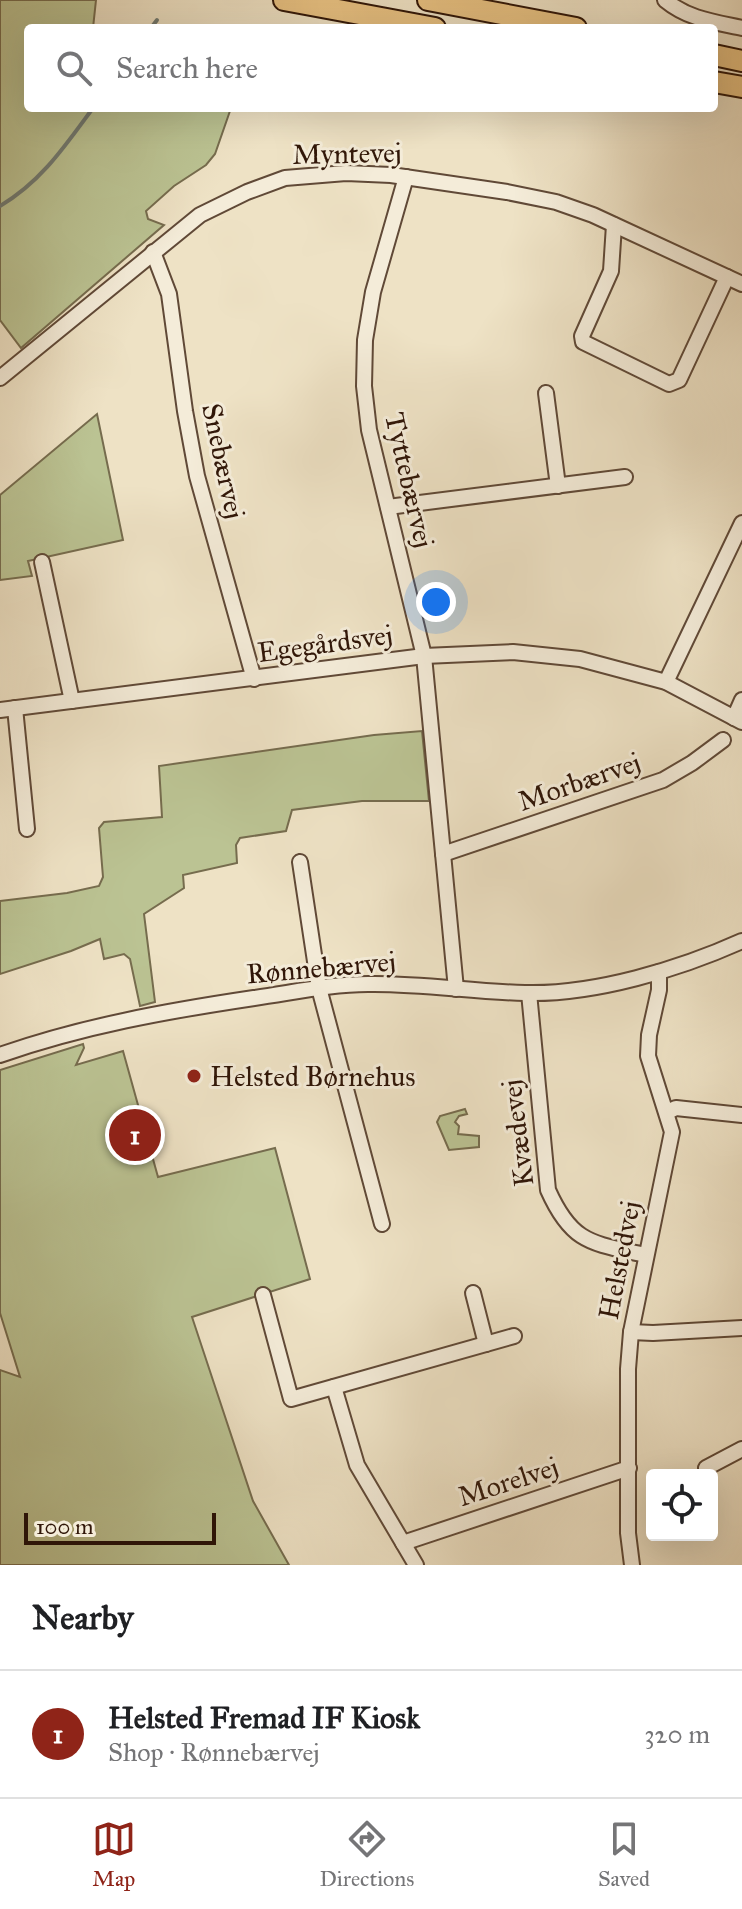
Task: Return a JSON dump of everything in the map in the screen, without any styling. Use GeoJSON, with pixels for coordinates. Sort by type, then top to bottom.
{"type":"FeatureCollection","features":[{"type":"Feature","properties":{"kind":"highway"},"geometry":{"type":"LineString","coordinates":[[284,0],[413,24]]}},
{"type":"Feature","properties":{"kind":"highway"},"geometry":{"type":"LineString","coordinates":[[428,0],[555,24]]}},
{"type":"Feature","properties":{"kind":"highway"},"geometry":{"type":"LineString","coordinates":[[718,56],[742,61]]}},
{"type":"Feature","properties":{"kind":"highway"},"geometry":{"type":"LineString","coordinates":[[718,83],[742,87]]}},
{"type":"Feature","properties":{"kind":"street"},"geometry":{"type":"LineString","coordinates":[[665,0],[678,11],[699,19],[742,28]]}},
{"type":"Feature","properties":{"kind":"street","name":"Myntevej"},"geometry":{"type":"LineString","coordinates":[[0,378],[200,215],[285,178],[346,173],[406,177],[556,202],[742,284]]}},
{"type":"Feature","properties":{"kind":"street","name":"Tyttebærvej"},"geometry":{"type":"LineString","coordinates":[[406,177],[373,292],[364,360],[364,386],[369,430],[424,656],[456,989]]}},
{"type":"Feature","properties":{"kind":"street"},"geometry":{"type":"LineString","coordinates":[[614,225],[611,271],[582,336],[583,342],[669,384],[679,380],[727,277]]}},
{"type":"Feature","properties":{"kind":"street","name":"Snebærvej"},"geometry":{"type":"LineString","coordinates":[[153,252],[169,294],[197,476],[254,679]]}},
{"type":"Feature","properties":{"kind":"street"},"geometry":{"type":"LineString","coordinates":[[546,393],[558,486]]}},
{"type":"Feature","properties":{"kind":"street"},"geometry":{"type":"LineString","coordinates":[[388,507],[625,477]]}},
{"type":"Feature","properties":{"kind":"street"},"geometry":{"type":"LineString","coordinates":[[666,682],[742,524]]}},
{"type":"Feature","properties":{"kind":"street"},"geometry":{"type":"LineString","coordinates":[[42,562],[72,701]]}},
{"type":"Feature","properties":{"kind":"street","name":"Egegårdsvej"},"geometry":{"type":"LineString","coordinates":[[8,709],[424,656],[513,652],[580,659],[666,682],[738,720]]}},
{"type":"Feature","properties":{"kind":"street"},"geometry":{"type":"LineString","coordinates":[[738,720],[742,700]]}},
{"type":"Feature","properties":{"kind":"street"},"geometry":{"type":"LineString","coordinates":[[8,709],[27,829]]}},
{"type":"Feature","properties":{"kind":"street","name":"Morbærvej"},"geometry":{"type":"LineString","coordinates":[[443,854],[663,780],[723,740]]}},
{"type":"Feature","properties":{"kind":"street"},"geometry":{"type":"LineString","coordinates":[[300,862],[319,988],[382,1224]]}},
{"type":"Feature","properties":{"kind":"street","name":"Rønnebærvej"},"geometry":{"type":"LineString","coordinates":[[0,1055],[43,1040],[122,1020],[319,988],[366,984],[529,993],[585,988],[694,962],[742,941]]}},
{"type":"Feature","properties":{"kind":"street","name":"Helstedvej"},"geometry":{"type":"LineString","coordinates":[[632,1565],[628,1533],[628,1369],[631,1332],[672,1132],[648,1056],[659,972]]}},
{"type":"Feature","properties":{"kind":"street","name":"Kvædevej"},"geometry":{"type":"LineString","coordinates":[[529,993],[548,1190],[557,1211],[570,1228],[586,1239],[645,1255]]}},
{"type":"Feature","properties":{"kind":"street"},"geometry":{"type":"LineString","coordinates":[[667,1112],[676,1108],[742,1115]]}},
{"type":"Feature","properties":{"kind":"street"},"geometry":{"type":"LineString","coordinates":[[473,1293],[486,1344]]}},
{"type":"Feature","properties":{"kind":"street"},"geometry":{"type":"LineString","coordinates":[[263,1295],[291,1399],[514,1336]]}},
{"type":"Feature","properties":{"kind":"street"},"geometry":{"type":"LineString","coordinates":[[631,1332],[742,1328]]}},
{"type":"Feature","properties":{"kind":"street"},"geometry":{"type":"LineString","coordinates":[[334,1387],[357,1465],[416,1565]]}},
{"type":"Feature","properties":{"kind":"street"},"geometry":{"type":"LineString","coordinates":[[706,1468],[742,1449]]}},
{"type":"Feature","properties":{"kind":"street","name":"Morelvej"},"geometry":{"type":"LineString","coordinates":[[403,1543],[629,1468]]}},
{"type":"Feature","properties":{"kind":"green space"},"geometry":{"type":"Polygon","coordinates":[[[0,0],[96,0],[93,24],[24,24],[24,112],[230,112],[215,154],[206,165],[174,186],[146,211],[148,219],[164,225],[21,348],[0,320],[0,0]]]}},
{"type":"Feature","properties":{"kind":"green space"},"geometry":{"type":"Polygon","coordinates":[[[97,414],[123,540],[28,561],[32,576],[0,580],[0,495],[97,414]]]}},
{"type":"Feature","properties":{"kind":"green space"},"geometry":{"type":"Polygon","coordinates":[[[422,731],[429,801],[362,801],[292,810],[286,831],[240,838],[236,845],[237,863],[183,875],[184,888],[144,914],[155,1002],[140,1006],[130,959],[124,954],[104,959],[100,939],[0,974],[0,901],[99,886],[103,877],[99,828],[104,822],[162,817],[159,766],[422,731]]]}},
{"type":"Feature","properties":{"kind":"green space"},"geometry":{"type":"Polygon","coordinates":[[[83,1044],[76,1065],[123,1051],[158,1177],[275,1148],[310,1279],[192,1317],[253,1501],[289,1565],[0,1565],[0,1370],[20,1377],[0,1313],[0,1070],[83,1044]]]}},
{"type":"Feature","properties":{"kind":"green space"},"geometry":{"type":"Polygon","coordinates":[[[465,1109],[467,1114],[459,1116],[455,1122],[459,1126],[458,1134],[479,1136],[479,1147],[449,1150],[437,1122],[440,1116],[465,1109]]]}},
{"type":"Feature","properties":{"kind":"waterway"},"geometry":{"type":"LineString","coordinates":[[154,24],[157,20]]}},
{"type":"Feature","properties":{"kind":"waterway"},"geometry":{"type":"LineString","coordinates":[[0,206],[40,174],[90,112]]}},
{"type":"Feature","properties":{"kind":"place","name":"Helsted Børnehus"},"geometry":{"type":"Point","coordinates":[194,1076]}},
{"type":"Feature","properties":{"kind":"place","name":"Helsted Fremad IF Kiosk"},"geometry":{"type":"Point","coordinates":[135,1135]}}]}
